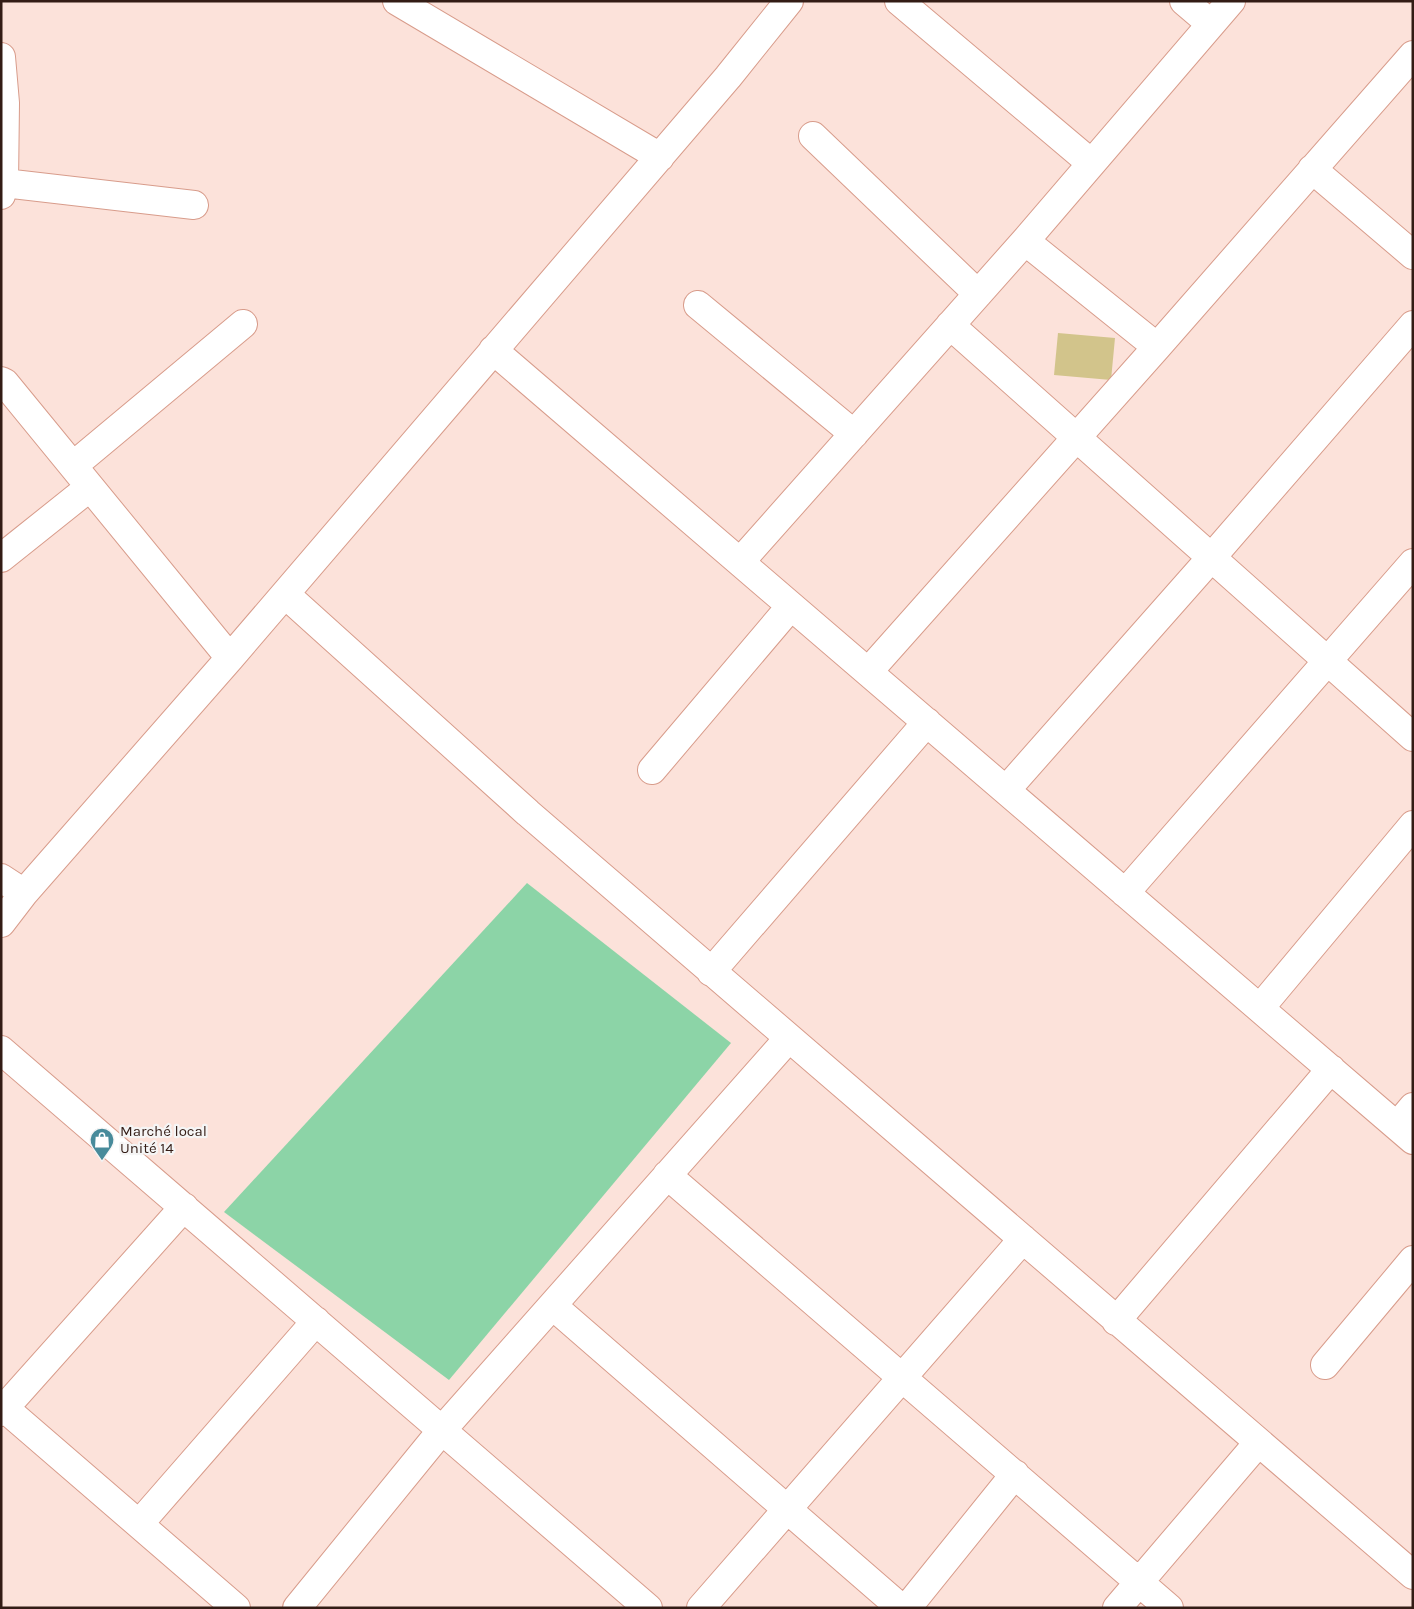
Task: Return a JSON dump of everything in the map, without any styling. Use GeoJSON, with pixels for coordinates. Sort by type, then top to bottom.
{"type":"FeatureCollection","features":[{"type":"Feature","properties":{"kind":"street"},"geometry":{"type":"LineString","coordinates":[[397,1],[660,157]]}},
{"type":"Feature","properties":{"kind":"street"},"geometry":{"type":"LineString","coordinates":[[1,924],[24,893],[230,658],[660,157],[789,1]]}},
{"type":"Feature","properties":{"kind":"street"},"geometry":{"type":"LineString","coordinates":[[899,1],[1091,163]]}},
{"type":"Feature","properties":{"kind":"street"},"geometry":{"type":"LineString","coordinates":[[1184,1],[1211,24]]}},
{"type":"Feature","properties":{"kind":"street"},"geometry":{"type":"LineString","coordinates":[[740,562],[1025,241],[1231,1]]}},
{"type":"Feature","properties":{"kind":"street"},"geometry":{"type":"LineString","coordinates":[[868,672],[1077,438],[1413,54]]}},
{"type":"Feature","properties":{"kind":"street"},"geometry":{"type":"LineString","coordinates":[[1,56],[5,103],[3,189],[194,205]]}},
{"type":"Feature","properties":{"kind":"street"},"geometry":{"type":"LineString","coordinates":[[813,136],[978,294]]}},
{"type":"Feature","properties":{"kind":"street"},"geometry":{"type":"LineString","coordinates":[[1312,169],[1413,255]]}},
{"type":"Feature","properties":{"kind":"street"},"geometry":{"type":"LineString","coordinates":[[1025,241],[1157,347]]}},
{"type":"Feature","properties":{"kind":"street"},"geometry":{"type":"LineString","coordinates":[[698,305],[854,434]]}},
{"type":"Feature","properties":{"kind":"street"},"geometry":{"type":"LineString","coordinates":[[74,465],[243,324]]}},
{"type":"Feature","properties":{"kind":"street"},"geometry":{"type":"LineString","coordinates":[[950,325],[1413,737]]}},
{"type":"Feature","properties":{"kind":"street"},"geometry":{"type":"LineString","coordinates":[[1006,790],[1413,325]]}},
{"type":"Feature","properties":{"kind":"street"},"geometry":{"type":"LineString","coordinates":[[493,350],[1330,1069],[1407,1124]]}},
{"type":"Feature","properties":{"kind":"street"},"geometry":{"type":"LineString","coordinates":[[2,374],[90,487],[230,658]]}},
{"type":"Feature","properties":{"kind":"street"},"geometry":{"type":"LineString","coordinates":[[1,558],[90,487]]}},
{"type":"Feature","properties":{"kind":"street"},"geometry":{"type":"LineString","coordinates":[[1125,893],[1413,563]]}},
{"type":"Feature","properties":{"kind":"street"},"geometry":{"type":"LineString","coordinates":[[285,594],[528,813],[788,1039],[1413,1575]]}},
{"type":"Feature","properties":{"kind":"street"},"geometry":{"type":"LineString","coordinates":[[652,770],[791,606]]}},
{"type":"Feature","properties":{"kind":"street"},"geometry":{"type":"LineString","coordinates":[[711,972],[927,722]]}},
{"type":"Feature","properties":{"kind":"street"},"geometry":{"type":"LineString","coordinates":[[1260,1008],[1413,825]]}},
{"type":"Feature","properties":{"kind":"street"},"geometry":{"type":"LineString","coordinates":[[1,878],[24,893]]}},
{"type":"Feature","properties":{"kind":"street"},"geometry":{"type":"LineString","coordinates":[[297,1608],[442,1430],[788,1039]]}},
{"type":"Feature","properties":{"kind":"street"},"geometry":{"type":"LineString","coordinates":[[1,1050],[648,1608]]}},
{"type":"Feature","properties":{"kind":"street"},"geometry":{"type":"LineString","coordinates":[[1116,1321],[1330,1069]]}},
{"type":"Feature","properties":{"kind":"street"},"geometry":{"type":"LineString","coordinates":[[667,1176],[1169,1608]]}},
{"type":"Feature","properties":{"kind":"street"},"geometry":{"type":"LineString","coordinates":[[184,1207],[2,1408],[236,1608]]}},
{"type":"Feature","properties":{"kind":"street"},"geometry":{"type":"LineString","coordinates":[[702,1608],[1023,1240]]}},
{"type":"Feature","properties":{"kind":"street"},"geometry":{"type":"LineString","coordinates":[[1325,1365],[1413,1260]]}},
{"type":"Feature","properties":{"kind":"street"},"geometry":{"type":"LineString","coordinates":[[553,1306],[902,1608]]}},
{"type":"Feature","properties":{"kind":"street"},"geometry":{"type":"LineString","coordinates":[[139,1524],[316,1321]]}},
{"type":"Feature","properties":{"kind":"street"},"geometry":{"type":"LineString","coordinates":[[1117,1608],[1258,1443]]}},
{"type":"Feature","properties":{"kind":"street"},"geometry":{"type":"LineString","coordinates":[[906,1608],[1014,1474]]}},
{"type":"Feature","properties":{"kind":"green space"},"geometry":{"type":"Polygon","coordinates":[[[527,883],[731,1043],[449,1380],[224,1212],[527,883]]]}},
{"type":"Feature","properties":{"kind":"building"},"geometry":{"type":"Polygon","coordinates":[[[1058,333],[1115,338],[1111,380],[1054,375],[1058,333]]]}},
{"type":"Feature","properties":{"kind":"place","name":"Marché local Unité 14"},"geometry":{"type":"Point","coordinates":[102,1161]}}]}
